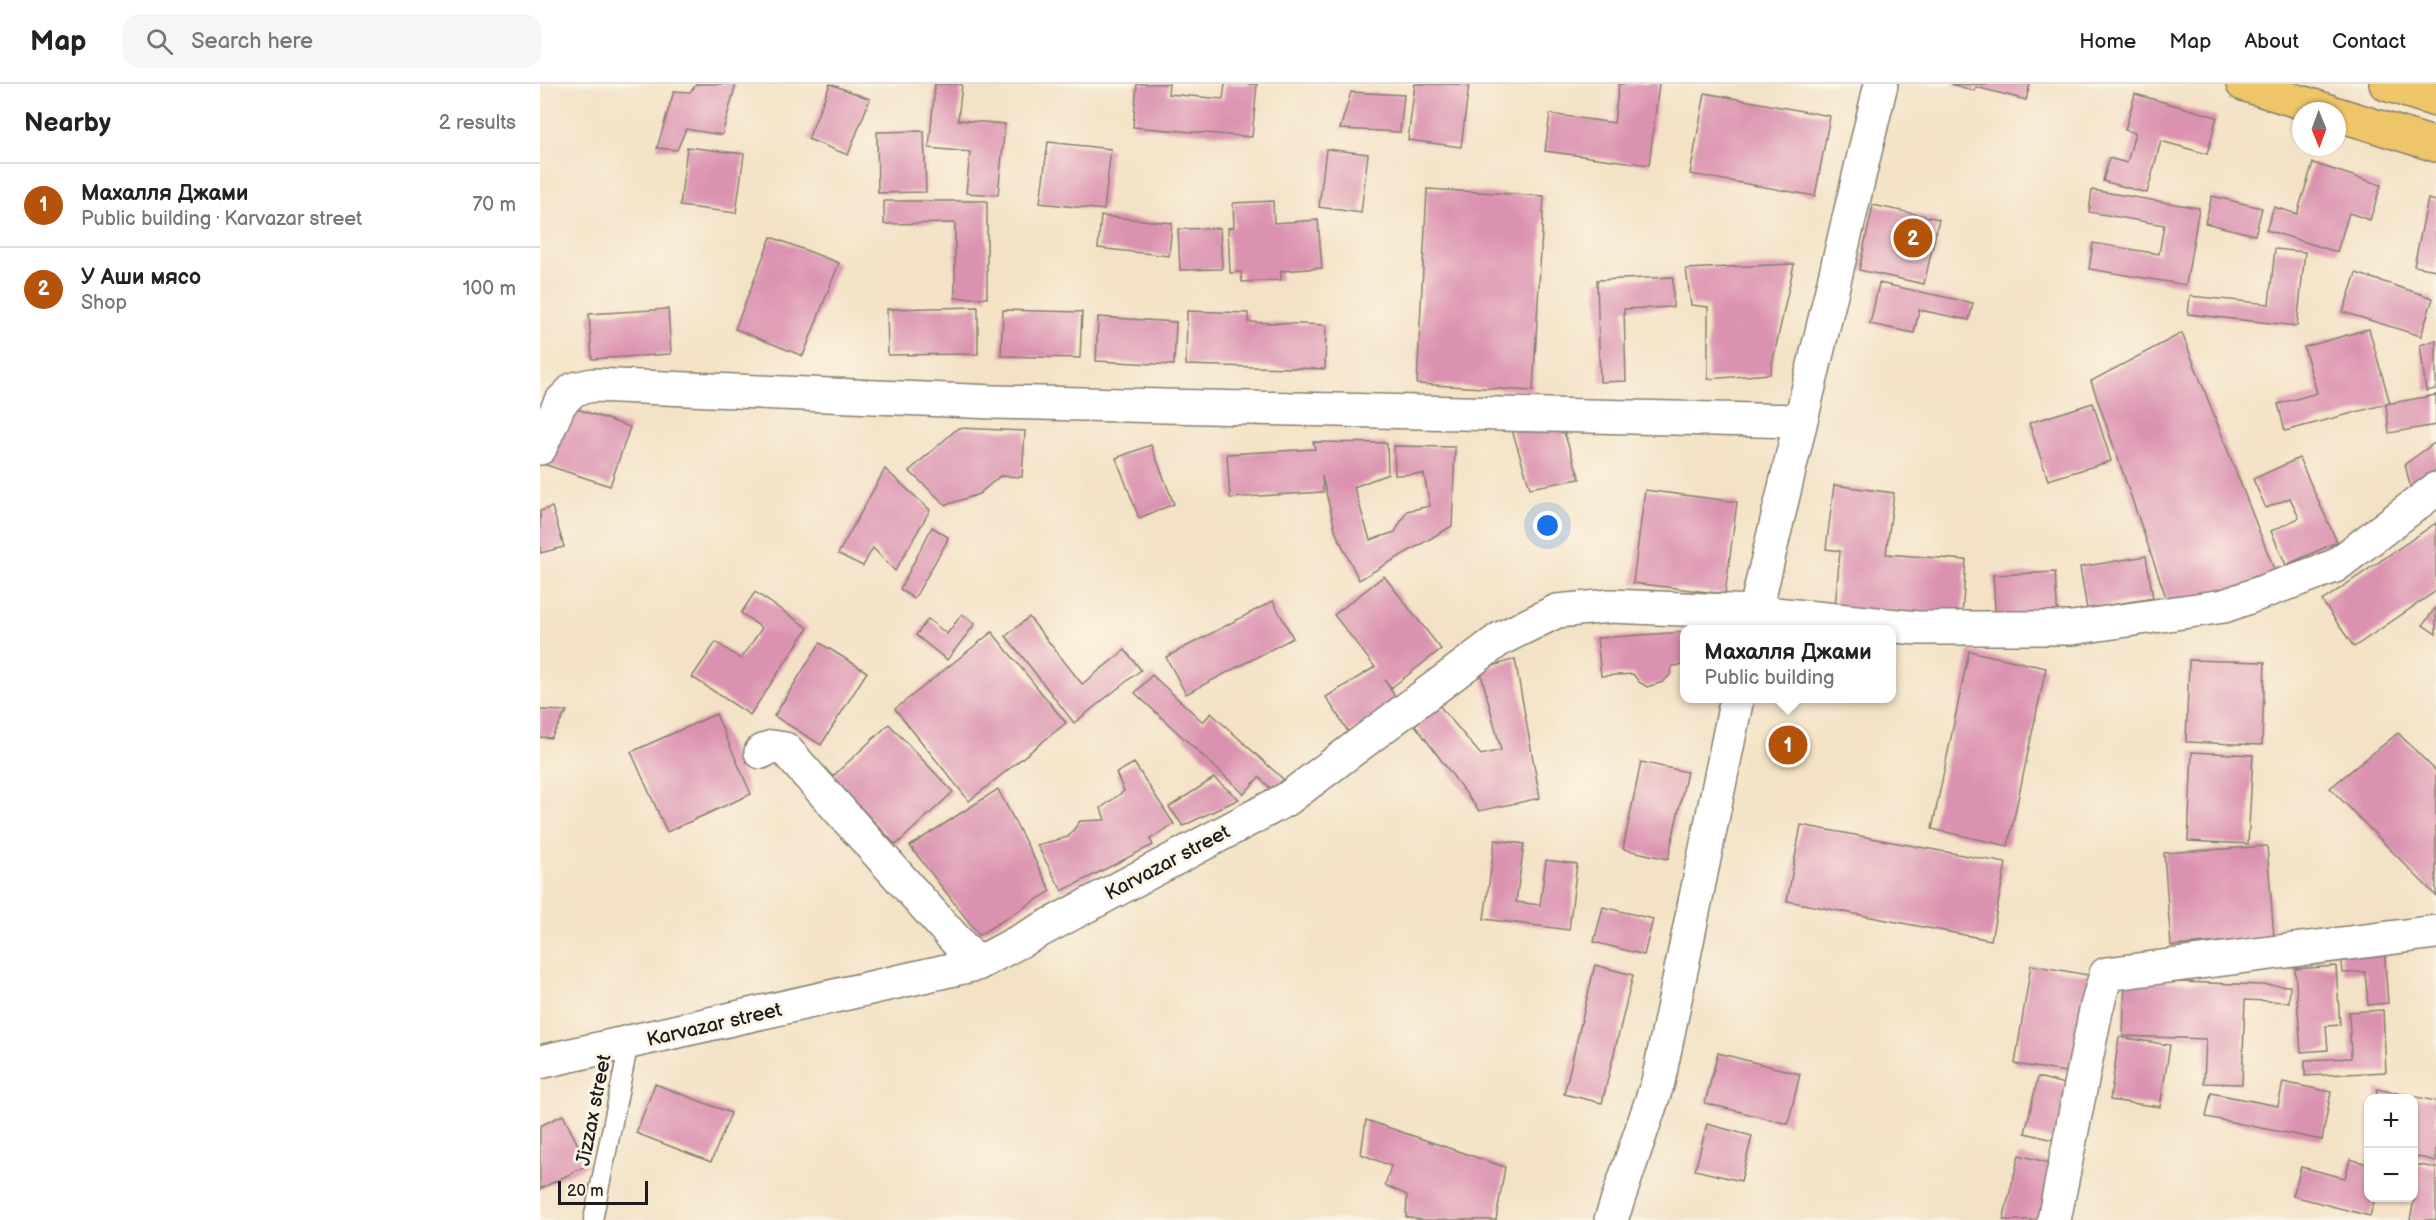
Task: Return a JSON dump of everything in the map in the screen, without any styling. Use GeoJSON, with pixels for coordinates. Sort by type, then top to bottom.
{"type":"FeatureCollection","features":[{"type":"Feature","properties":{"kind":"main road"},"geometry":{"type":"LineString","coordinates":[[2243,84],[2300,102]]}},
{"type":"Feature","properties":{"kind":"main road"},"geometry":{"type":"LineString","coordinates":[[2386,84],[2436,100]]}},
{"type":"Feature","properties":{"kind":"main road"},"geometry":{"type":"LineString","coordinates":[[2346,117],[2436,145]]}},
{"type":"Feature","properties":{"kind":"street"},"geometry":{"type":"LineString","coordinates":[[1753,621],[1881,84]]}},
{"type":"Feature","properties":{"kind":"street"},"geometry":{"type":"LineString","coordinates":[[540,448],[560,404],[574,389],[593,385],[1005,402],[1799,421]]}},
{"type":"Feature","properties":{"kind":"street","name":"Karvazar street"},"geometry":{"type":"LineString","coordinates":[[1896,627],[2072,628],[2224,606],[2336,566],[2436,489]]}},
{"type":"Feature","properties":{"kind":"street","name":"Karvazar street"},"geometry":{"type":"LineString","coordinates":[[540,1062],[977,964],[1287,799],[1500,639],[1557,611],[1611,606],[1753,621],[1847,625]]}},
{"type":"Feature","properties":{"kind":"street"},"geometry":{"type":"LineString","coordinates":[[1611,1220],[1658,1082],[1736,703]]}},
{"type":"Feature","properties":{"kind":"street"},"geometry":{"type":"LineString","coordinates":[[761,752],[772,747],[785,749],[977,964]]}},
{"type":"Feature","properties":{"kind":"street"},"geometry":{"type":"LineString","coordinates":[[2055,1220],[2096,1010],[2106,974],[2436,932]]}},
{"type":"Feature","properties":{"kind":"lane","name":"Jizzax street"},"geometry":{"type":"LineString","coordinates":[[593,1220],[629,1043]]}},
{"type":"Feature","properties":{"kind":"building"},"geometry":{"type":"Polygon","coordinates":[[[697,84],[736,84],[722,135],[686,129],[677,150],[657,148],[674,91],[690,92],[697,84]]]}},
{"type":"Feature","properties":{"kind":"building"},"geometry":{"type":"Polygon","coordinates":[[[830,84],[870,99],[848,155],[808,139],[830,84]]]}},
{"type":"Feature","properties":{"kind":"building"},"geometry":{"type":"Polygon","coordinates":[[[935,84],[962,84],[958,120],[1005,124],[998,195],[966,193],[970,152],[929,148],[935,84]]]}},
{"type":"Feature","properties":{"kind":"building"},"geometry":{"type":"Polygon","coordinates":[[[1137,84],[1169,84],[1168,94],[1223,99],[1225,84],[1257,84],[1252,137],[1133,127],[1137,84]]]}},
{"type":"Feature","properties":{"kind":"building"},"geometry":{"type":"Polygon","coordinates":[[[1415,84],[1469,84],[1461,147],[1408,140],[1415,84]]]}},
{"type":"Feature","properties":{"kind":"building"},"geometry":{"type":"Polygon","coordinates":[[[1619,84],[1659,84],[1649,165],[1545,151],[1550,114],[1614,123],[1619,84]]]}},
{"type":"Feature","properties":{"kind":"building"},"geometry":{"type":"Polygon","coordinates":[[[1951,84],[2030,84],[2026,100],[1976,87],[1975,91],[1951,84]]]}},
{"type":"Feature","properties":{"kind":"building"},"geometry":{"type":"Polygon","coordinates":[[[1351,92],[1404,95],[1400,132],[1340,129],[1351,92]]]}},
{"type":"Feature","properties":{"kind":"building"},"geometry":{"type":"Polygon","coordinates":[[[1705,93],[1830,116],[1815,196],[1690,174],[1705,93]]]}},
{"type":"Feature","properties":{"kind":"building"},"geometry":{"type":"Polygon","coordinates":[[[2135,94],[2217,117],[2207,154],[2161,141],[2147,193],[2103,181],[2109,158],[2127,163],[2135,133],[2125,130],[2135,94]]]}},
{"type":"Feature","properties":{"kind":"building"},"geometry":{"type":"Polygon","coordinates":[[[924,131],[926,192],[878,193],[877,132],[924,131]]]}},
{"type":"Feature","properties":{"kind":"building"},"geometry":{"type":"Polygon","coordinates":[[[1048,142],[1111,149],[1104,210],[1040,203],[1048,142]]]}},
{"type":"Feature","properties":{"kind":"building"},"geometry":{"type":"Polygon","coordinates":[[[687,147],[744,154],[736,213],[680,206],[687,147]]]}},
{"type":"Feature","properties":{"kind":"building"},"geometry":{"type":"Polygon","coordinates":[[[1326,149],[1368,154],[1361,213],[1319,207],[1326,149]]]}},
{"type":"Feature","properties":{"kind":"building"},"geometry":{"type":"Polygon","coordinates":[[[2313,163],[2381,185],[2370,220],[2349,213],[2337,252],[2266,230],[2274,207],[2297,214],[2313,163]]]}},
{"type":"Feature","properties":{"kind":"building"},"geometry":{"type":"Polygon","coordinates":[[[1427,189],[1544,196],[1533,391],[1417,384],[1427,189]]]}},
{"type":"Feature","properties":{"kind":"building"},"geometry":{"type":"Polygon","coordinates":[[[2092,190],[2199,208],[2186,285],[2089,269],[2093,243],[2159,254],[2164,225],[2089,212],[2092,190]]]}},
{"type":"Feature","properties":{"kind":"building"},"geometry":{"type":"Polygon","coordinates":[[[2212,196],[2262,208],[2255,235],[2205,223],[2212,196]]]}},
{"type":"Feature","properties":{"kind":"building"},"geometry":{"type":"Polygon","coordinates":[[[2428,199],[2436,201],[2436,270],[2414,266],[2428,199]]]}},
{"type":"Feature","properties":{"kind":"building"},"geometry":{"type":"Polygon","coordinates":[[[884,201],[987,201],[987,298],[955,298],[955,223],[884,224],[884,201]]]}},
{"type":"Feature","properties":{"kind":"building"},"geometry":{"type":"Polygon","coordinates":[[[1273,201],[1274,223],[1318,220],[1322,268],[1281,271],[1281,280],[1242,282],[1241,272],[1230,273],[1228,228],[1234,227],[1233,203],[1273,201]]]}},
{"type":"Feature","properties":{"kind":"building"},"geometry":{"type":"Polygon","coordinates":[[[1873,205],[1939,219],[1924,284],[1859,270],[1873,205]]]}},
{"type":"Feature","properties":{"kind":"building"},"geometry":{"type":"Polygon","coordinates":[[[1101,216],[1172,223],[1169,256],[1098,248],[1101,216]]]}},
{"type":"Feature","properties":{"kind":"building"},"geometry":{"type":"Polygon","coordinates":[[[1220,228],[1222,269],[1180,270],[1178,229],[1220,228]]]}},
{"type":"Feature","properties":{"kind":"building"},"geometry":{"type":"Polygon","coordinates":[[[771,237],[839,263],[803,356],[735,329],[771,237]]]}},
{"type":"Feature","properties":{"kind":"building"},"geometry":{"type":"Polygon","coordinates":[[[2275,249],[2305,252],[2297,326],[2188,314],[2190,296],[2269,304],[2275,249]]]}},
{"type":"Feature","properties":{"kind":"building"},"geometry":{"type":"Polygon","coordinates":[[[1794,264],[1770,374],[1708,379],[1708,307],[1691,305],[1686,269],[1794,264]]]}},
{"type":"Feature","properties":{"kind":"building"},"geometry":{"type":"Polygon","coordinates":[[[2356,273],[2433,298],[2421,336],[2343,312],[2356,273]]]}},
{"type":"Feature","properties":{"kind":"building"},"geometry":{"type":"Polygon","coordinates":[[[1673,277],[1673,307],[1624,309],[1626,381],[1600,382],[1597,280],[1673,277]]]}},
{"type":"Feature","properties":{"kind":"building"},"geometry":{"type":"Polygon","coordinates":[[[1879,283],[1973,303],[1969,320],[1919,310],[1914,333],[1870,324],[1879,283]]]}},
{"type":"Feature","properties":{"kind":"building"},"geometry":{"type":"Polygon","coordinates":[[[978,307],[978,354],[888,355],[887,309],[978,307]]]}},
{"type":"Feature","properties":{"kind":"building"},"geometry":{"type":"Polygon","coordinates":[[[668,309],[671,354],[592,359],[589,314],[668,309]]]}},
{"type":"Feature","properties":{"kind":"building"},"geometry":{"type":"Polygon","coordinates":[[[1003,310],[1082,312],[1080,358],[1001,356],[1003,310]]]}},
{"type":"Feature","properties":{"kind":"building"},"geometry":{"type":"Polygon","coordinates":[[[1187,311],[1248,313],[1248,322],[1326,325],[1325,369],[1186,365],[1187,311]]]}},
{"type":"Feature","properties":{"kind":"building"},"geometry":{"type":"Polygon","coordinates":[[[1098,317],[1176,322],[1174,365],[1096,361],[1098,317]]]}},
{"type":"Feature","properties":{"kind":"building"},"geometry":{"type":"Polygon","coordinates":[[[2369,329],[2390,403],[2285,431],[2278,404],[2317,393],[2304,347],[2369,329]]]}},
{"type":"Feature","properties":{"kind":"building"},"geometry":{"type":"Polygon","coordinates":[[[2182,333],[2279,582],[2169,606],[2091,381],[2182,333]]]}},
{"type":"Feature","properties":{"kind":"building"},"geometry":{"type":"Polygon","coordinates":[[[2436,340],[2436,389],[2426,391],[2420,345],[2436,340]]]}},
{"type":"Feature","properties":{"kind":"building"},"geometry":{"type":"Polygon","coordinates":[[[2436,395],[2436,425],[2389,433],[2386,404],[2436,395]]]}},
{"type":"Feature","properties":{"kind":"building"},"geometry":{"type":"Polygon","coordinates":[[[560,403],[630,427],[610,486],[540,463],[560,403]]]}},
{"type":"Feature","properties":{"kind":"building"},"geometry":{"type":"Polygon","coordinates":[[[2093,403],[2111,461],[2048,480],[2029,423],[2093,403]]]}},
{"type":"Feature","properties":{"kind":"building"},"geometry":{"type":"Polygon","coordinates":[[[1560,421],[1580,479],[1530,488],[1511,427],[1560,421]]]}},
{"type":"Feature","properties":{"kind":"building"},"geometry":{"type":"Polygon","coordinates":[[[958,428],[1025,431],[1022,477],[1000,476],[979,494],[946,505],[909,471],[958,428]]]}},
{"type":"Feature","properties":{"kind":"building"},"geometry":{"type":"Polygon","coordinates":[[[1313,442],[1387,443],[1388,474],[1354,487],[1370,540],[1395,532],[1407,511],[1430,506],[1424,474],[1395,475],[1394,446],[1455,447],[1452,526],[1359,580],[1336,533],[1322,476],[1323,492],[1230,498],[1227,454],[1315,449],[1313,442]]]}},
{"type":"Feature","properties":{"kind":"building"},"geometry":{"type":"Polygon","coordinates":[[[2436,442],[2436,474],[2411,490],[2405,464],[2436,442]]]}},
{"type":"Feature","properties":{"kind":"building"},"geometry":{"type":"Polygon","coordinates":[[[1151,445],[1174,504],[1139,518],[1116,458],[1151,445]]]}},
{"type":"Feature","properties":{"kind":"building"},"geometry":{"type":"Polygon","coordinates":[[[2299,458],[2337,542],[2286,565],[2271,531],[2299,518],[2290,498],[2266,508],[2253,479],[2299,458]]]}},
{"type":"Feature","properties":{"kind":"building"},"geometry":{"type":"Polygon","coordinates":[[[885,469],[930,510],[895,571],[873,548],[863,566],[838,554],[885,469]]]}},
{"type":"Feature","properties":{"kind":"building"},"geometry":{"type":"Polygon","coordinates":[[[1834,485],[1894,493],[1886,554],[1966,560],[1962,617],[1835,608],[1840,551],[1826,549],[1834,485]]]}},
{"type":"Feature","properties":{"kind":"building"},"geometry":{"type":"Polygon","coordinates":[[[1645,490],[1737,502],[1725,594],[1633,583],[1645,490]]]}},
{"type":"Feature","properties":{"kind":"building"},"geometry":{"type":"Polygon","coordinates":[[[552,507],[564,547],[540,553],[540,511],[552,507]]]}},
{"type":"Feature","properties":{"kind":"building"},"geometry":{"type":"Polygon","coordinates":[[[2436,523],[2436,591],[2354,647],[2322,601],[2436,523]]]}},
{"type":"Feature","properties":{"kind":"building"},"geometry":{"type":"Polygon","coordinates":[[[932,527],[948,537],[914,599],[900,589],[932,527]]]}},
{"type":"Feature","properties":{"kind":"building"},"geometry":{"type":"Polygon","coordinates":[[[2146,556],[2153,598],[2087,609],[2080,567],[2146,556]]]}},
{"type":"Feature","properties":{"kind":"building"},"geometry":{"type":"Polygon","coordinates":[[[2055,572],[2058,620],[1996,624],[1993,575],[2055,572]]]}},
{"type":"Feature","properties":{"kind":"building"},"geometry":{"type":"Polygon","coordinates":[[[1384,576],[1441,649],[1391,688],[1385,680],[1398,702],[1349,733],[1326,697],[1375,667],[1334,615],[1384,576]]]}},
{"type":"Feature","properties":{"kind":"building"},"geometry":{"type":"Polygon","coordinates":[[[755,592],[808,628],[750,715],[692,677],[716,642],[741,659],[762,628],[741,613],[755,592]]]}},
{"type":"Feature","properties":{"kind":"building"},"geometry":{"type":"Polygon","coordinates":[[[1273,601],[1293,638],[1186,694],[1166,657],[1273,601]]]}},
{"type":"Feature","properties":{"kind":"building"},"geometry":{"type":"Polygon","coordinates":[[[2436,607],[2436,634],[2423,625],[2436,607]]]}},
{"type":"Feature","properties":{"kind":"building"},"geometry":{"type":"Polygon","coordinates":[[[962,614],[975,624],[947,660],[916,635],[928,619],[947,634],[962,614]]]}},
{"type":"Feature","properties":{"kind":"building"},"geometry":{"type":"Polygon","coordinates":[[[1029,617],[1082,684],[1125,650],[1141,670],[1074,723],[1006,636],[1029,617]]]}},
{"type":"Feature","properties":{"kind":"building"},"geometry":{"type":"Polygon","coordinates":[[[992,632],[1066,723],[969,801],[895,709],[992,632]]]}},
{"type":"Feature","properties":{"kind":"building"},"geometry":{"type":"Polygon","coordinates":[[[1680,632],[1680,665],[1672,666],[1670,675],[1663,682],[1647,687],[1633,674],[1601,676],[1597,638],[1680,632]]]}},
{"type":"Feature","properties":{"kind":"building"},"geometry":{"type":"Polygon","coordinates":[[[820,643],[867,672],[821,745],[774,716],[820,643]]]}},
{"type":"Feature","properties":{"kind":"building"},"geometry":{"type":"Polygon","coordinates":[[[1969,651],[2046,668],[2008,846],[1932,829],[1969,651]]]}},
{"type":"Feature","properties":{"kind":"building"},"geometry":{"type":"Polygon","coordinates":[[[1515,659],[1540,798],[1479,811],[1415,725],[1438,704],[1481,755],[1501,750],[1480,670],[1515,659]]]}},
{"type":"Feature","properties":{"kind":"building"},"geometry":{"type":"Polygon","coordinates":[[[2189,660],[2265,662],[2262,745],[2186,742],[2189,660]]]}},
{"type":"Feature","properties":{"kind":"building"},"geometry":{"type":"Polygon","coordinates":[[[1152,675],[1203,722],[1211,713],[1284,780],[1273,791],[1259,777],[1244,794],[1135,693],[1152,675]]]}},
{"type":"Feature","properties":{"kind":"building"},"geometry":{"type":"Polygon","coordinates":[[[540,710],[567,711],[551,738],[540,737],[540,710]]]}},
{"type":"Feature","properties":{"kind":"building"},"geometry":{"type":"Polygon","coordinates":[[[716,714],[751,794],[667,832],[631,752],[716,714]]]}},
{"type":"Feature","properties":{"kind":"building"},"geometry":{"type":"Polygon","coordinates":[[[889,724],[953,792],[896,845],[832,777],[889,724]]]}},
{"type":"Feature","properties":{"kind":"building"},"geometry":{"type":"Polygon","coordinates":[[[2398,733],[2436,771],[2436,896],[2330,788],[2398,733]]]}},
{"type":"Feature","properties":{"kind":"building"},"geometry":{"type":"Polygon","coordinates":[[[2192,752],[2253,755],[2248,844],[2188,841],[2192,752]]]}},
{"type":"Feature","properties":{"kind":"building"},"geometry":{"type":"Polygon","coordinates":[[[1641,762],[1687,772],[1668,859],[1623,849],[1641,762]]]}},
{"type":"Feature","properties":{"kind":"building"},"geometry":{"type":"Polygon","coordinates":[[[1134,763],[1174,824],[1150,839],[1153,845],[1062,891],[1037,845],[1068,837],[1080,821],[1105,820],[1101,808],[1124,791],[1116,773],[1134,763]]]}},
{"type":"Feature","properties":{"kind":"building"},"geometry":{"type":"Polygon","coordinates":[[[1214,778],[1239,799],[1183,826],[1169,807],[1214,778]]]}},
{"type":"Feature","properties":{"kind":"building"},"geometry":{"type":"Polygon","coordinates":[[[998,789],[1051,891],[979,935],[910,846],[998,789]]]}},
{"type":"Feature","properties":{"kind":"building"},"geometry":{"type":"Polygon","coordinates":[[[1801,825],[2006,863],[1991,940],[1787,901],[1801,825]]]}},
{"type":"Feature","properties":{"kind":"building"},"geometry":{"type":"Polygon","coordinates":[[[1495,840],[1524,844],[1516,902],[1540,905],[1546,860],[1577,864],[1569,930],[1484,919],[1495,840]]]}},
{"type":"Feature","properties":{"kind":"building"},"geometry":{"type":"Polygon","coordinates":[[[2267,846],[2274,938],[2171,946],[2164,853],[2267,846]]]}},
{"type":"Feature","properties":{"kind":"building"},"geometry":{"type":"Polygon","coordinates":[[[1603,907],[1653,919],[1644,955],[1594,942],[1603,907]]]}},
{"type":"Feature","properties":{"kind":"building"},"geometry":{"type":"Polygon","coordinates":[[[2384,948],[2388,1003],[2368,1005],[2365,972],[2343,973],[2341,952],[2384,948]]]}},
{"type":"Feature","properties":{"kind":"building"},"geometry":{"type":"Polygon","coordinates":[[[1595,965],[1633,975],[1602,1103],[1564,1094],[1595,965]]]}},
{"type":"Feature","properties":{"kind":"building"},"geometry":{"type":"Polygon","coordinates":[[[2031,965],[2094,976],[2078,1074],[2015,1064],[2031,965]]]}},
{"type":"Feature","properties":{"kind":"building"},"geometry":{"type":"Polygon","coordinates":[[[2336,966],[2340,1025],[2326,1026],[2328,1050],[2301,1052],[2295,969],[2336,966]]]}},
{"type":"Feature","properties":{"kind":"building"},"geometry":{"type":"Polygon","coordinates":[[[2125,980],[2290,986],[2289,1002],[2245,1000],[2242,1084],[2204,1083],[2206,1039],[2123,1036],[2125,980]]]}},
{"type":"Feature","properties":{"kind":"building"},"geometry":{"type":"Polygon","coordinates":[[[2383,1010],[2386,1072],[2305,1076],[2305,1060],[2351,1058],[2349,1012],[2383,1010]]]}},
{"type":"Feature","properties":{"kind":"building"},"geometry":{"type":"Polygon","coordinates":[[[2119,1037],[2170,1045],[2160,1107],[2110,1100],[2119,1037]]]}},
{"type":"Feature","properties":{"kind":"building"},"geometry":{"type":"Polygon","coordinates":[[[1718,1053],[1800,1074],[1788,1124],[1705,1103],[1718,1053]]]}},
{"type":"Feature","properties":{"kind":"building"},"geometry":{"type":"Polygon","coordinates":[[[2038,1077],[2072,1086],[2058,1141],[2025,1133],[2038,1077]]]}},
{"type":"Feature","properties":{"kind":"building"},"geometry":{"type":"Polygon","coordinates":[[[2283,1082],[2331,1092],[2322,1140],[2206,1117],[2211,1093],[2278,1106],[2283,1082]]]}},
{"type":"Feature","properties":{"kind":"building"},"geometry":{"type":"Polygon","coordinates":[[[655,1084],[731,1113],[711,1162],[636,1133],[655,1084]]]}},
{"type":"Feature","properties":{"kind":"building"},"geometry":{"type":"Polygon","coordinates":[[[2377,1089],[2402,1094],[2376,1094],[2377,1089]]]}},
{"type":"Feature","properties":{"kind":"building"},"geometry":{"type":"Polygon","coordinates":[[[2418,1097],[2436,1101],[2436,1161],[2418,1157],[2418,1097]]]}},
{"type":"Feature","properties":{"kind":"building"},"geometry":{"type":"Polygon","coordinates":[[[563,1115],[588,1165],[540,1189],[540,1126],[563,1115]]]}},
{"type":"Feature","properties":{"kind":"building"},"geometry":{"type":"Polygon","coordinates":[[[1366,1120],[1505,1167],[1496,1220],[1421,1220],[1406,1217],[1407,1195],[1385,1185],[1391,1166],[1361,1154],[1366,1120]]]}},
{"type":"Feature","properties":{"kind":"building"},"geometry":{"type":"Polygon","coordinates":[[[1707,1124],[1752,1136],[1741,1181],[1695,1170],[1707,1124]]]}},
{"type":"Feature","properties":{"kind":"building"},"geometry":{"type":"Polygon","coordinates":[[[2019,1155],[2057,1165],[2043,1220],[2003,1220],[2019,1155]]]}},
{"type":"Feature","properties":{"kind":"building"},"geometry":{"type":"Polygon","coordinates":[[[2350,1159],[2364,1163],[2364,1202],[2374,1202],[2370,1216],[2293,1196],[2301,1167],[2345,1178],[2350,1159]]]}},
{"type":"Feature","properties":{"kind":"building"},"geometry":{"type":"Polygon","coordinates":[[[2418,1165],[2436,1168],[2436,1220],[2410,1220],[2413,1202],[2418,1202],[2418,1165]]]}},
{"type":"Feature","properties":{"kind":"place","name":"У Аши мясо"},"geometry":{"type":"Point","coordinates":[1913,238]}},
{"type":"Feature","properties":{"kind":"place","name":"Махалля Джами"},"geometry":{"type":"Point","coordinates":[1788,745]}}]}
